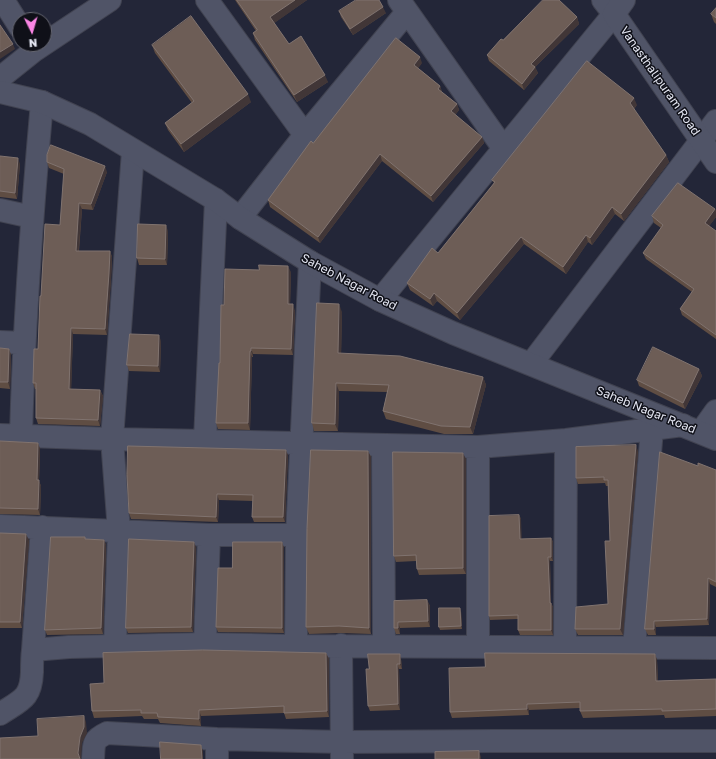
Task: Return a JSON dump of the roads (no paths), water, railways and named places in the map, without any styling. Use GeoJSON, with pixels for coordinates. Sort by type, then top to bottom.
{"type":"FeatureCollection","features":[{"type":"Feature","properties":{"kind":"street"},"geometry":{"type":"LineString","coordinates":[[3,0],[12,14]]}},
{"type":"Feature","properties":{"kind":"street"},"geometry":{"type":"LineString","coordinates":[[52,35],[110,0]]}},
{"type":"Feature","properties":{"kind":"street"},"geometry":{"type":"LineString","coordinates":[[207,0],[305,135]]}},
{"type":"Feature","properties":{"kind":"street"},"geometry":{"type":"LineString","coordinates":[[380,300],[504,149],[614,5]]}},
{"type":"Feature","properties":{"kind":"street","name":"Vanasthalipuram Road"},"geometry":{"type":"LineString","coordinates":[[614,5],[716,162]]}},
{"type":"Feature","properties":{"kind":"street"},"geometry":{"type":"LineString","coordinates":[[240,218],[403,6],[504,149]]}},
{"type":"Feature","properties":{"kind":"street"},"geometry":{"type":"LineString","coordinates":[[0,78],[28,52]]}},
{"type":"Feature","properties":{"kind":"street","name":"Saheb Nagar Road"},"geometry":{"type":"LineString","coordinates":[[0,92],[42,102],[90,124],[216,200],[240,218],[310,262],[380,300],[453,333],[700,432]]}},
{"type":"Feature","properties":{"kind":"street"},"geometry":{"type":"LineString","coordinates":[[42,102],[32,217],[24,343],[11,435],[478,448],[566,440],[652,429],[700,432],[716,410]]}},
{"type":"Feature","properties":{"kind":"street"},"geometry":{"type":"LineString","coordinates":[[531,364],[716,120]]}},
{"type":"Feature","properties":{"kind":"street"},"geometry":{"type":"LineString","coordinates":[[115,646],[119,531],[112,439],[133,151]]}},
{"type":"Feature","properties":{"kind":"street"},"geometry":{"type":"LineString","coordinates":[[205,440],[216,200]]}},
{"type":"Feature","properties":{"kind":"street"},"geometry":{"type":"LineString","coordinates":[[0,210],[32,217]]}},
{"type":"Feature","properties":{"kind":"street"},"geometry":{"type":"LineString","coordinates":[[296,646],[297,535],[310,262]]}},
{"type":"Feature","properties":{"kind":"street"},"geometry":{"type":"LineString","coordinates":[[0,342],[24,343]]}},
{"type":"Feature","properties":{"kind":"street"},"geometry":{"type":"LineString","coordinates":[[634,648],[652,429]]}},
{"type":"Feature","properties":{"kind":"street"},"geometry":{"type":"LineString","coordinates":[[565,648],[566,440]]}},
{"type":"Feature","properties":{"kind":"street"},"geometry":{"type":"LineString","coordinates":[[383,445],[384,646]]}},
{"type":"Feature","properties":{"kind":"street"},"geometry":{"type":"LineString","coordinates":[[478,448],[478,647]]}},
{"type":"Feature","properties":{"kind":"street"},"geometry":{"type":"LineString","coordinates":[[0,526],[208,535],[297,535]]}},
{"type":"Feature","properties":{"kind":"street"},"geometry":{"type":"LineString","coordinates":[[0,714],[24,699],[32,686],[33,650],[42,527]]}},
{"type":"Feature","properties":{"kind":"street"},"geometry":{"type":"LineString","coordinates":[[205,644],[208,535]]}},
{"type":"Feature","properties":{"kind":"street"},"geometry":{"type":"LineString","coordinates":[[33,650],[205,644],[296,646],[341,645],[565,648],[716,648]]}},
{"type":"Feature","properties":{"kind":"street"},"geometry":{"type":"LineString","coordinates":[[341,645],[342,750]]}},
{"type":"Feature","properties":{"kind":"street"},"geometry":{"type":"LineString","coordinates":[[93,759],[94,745],[98,737],[107,732],[217,749],[645,750],[716,741]]}}]}
